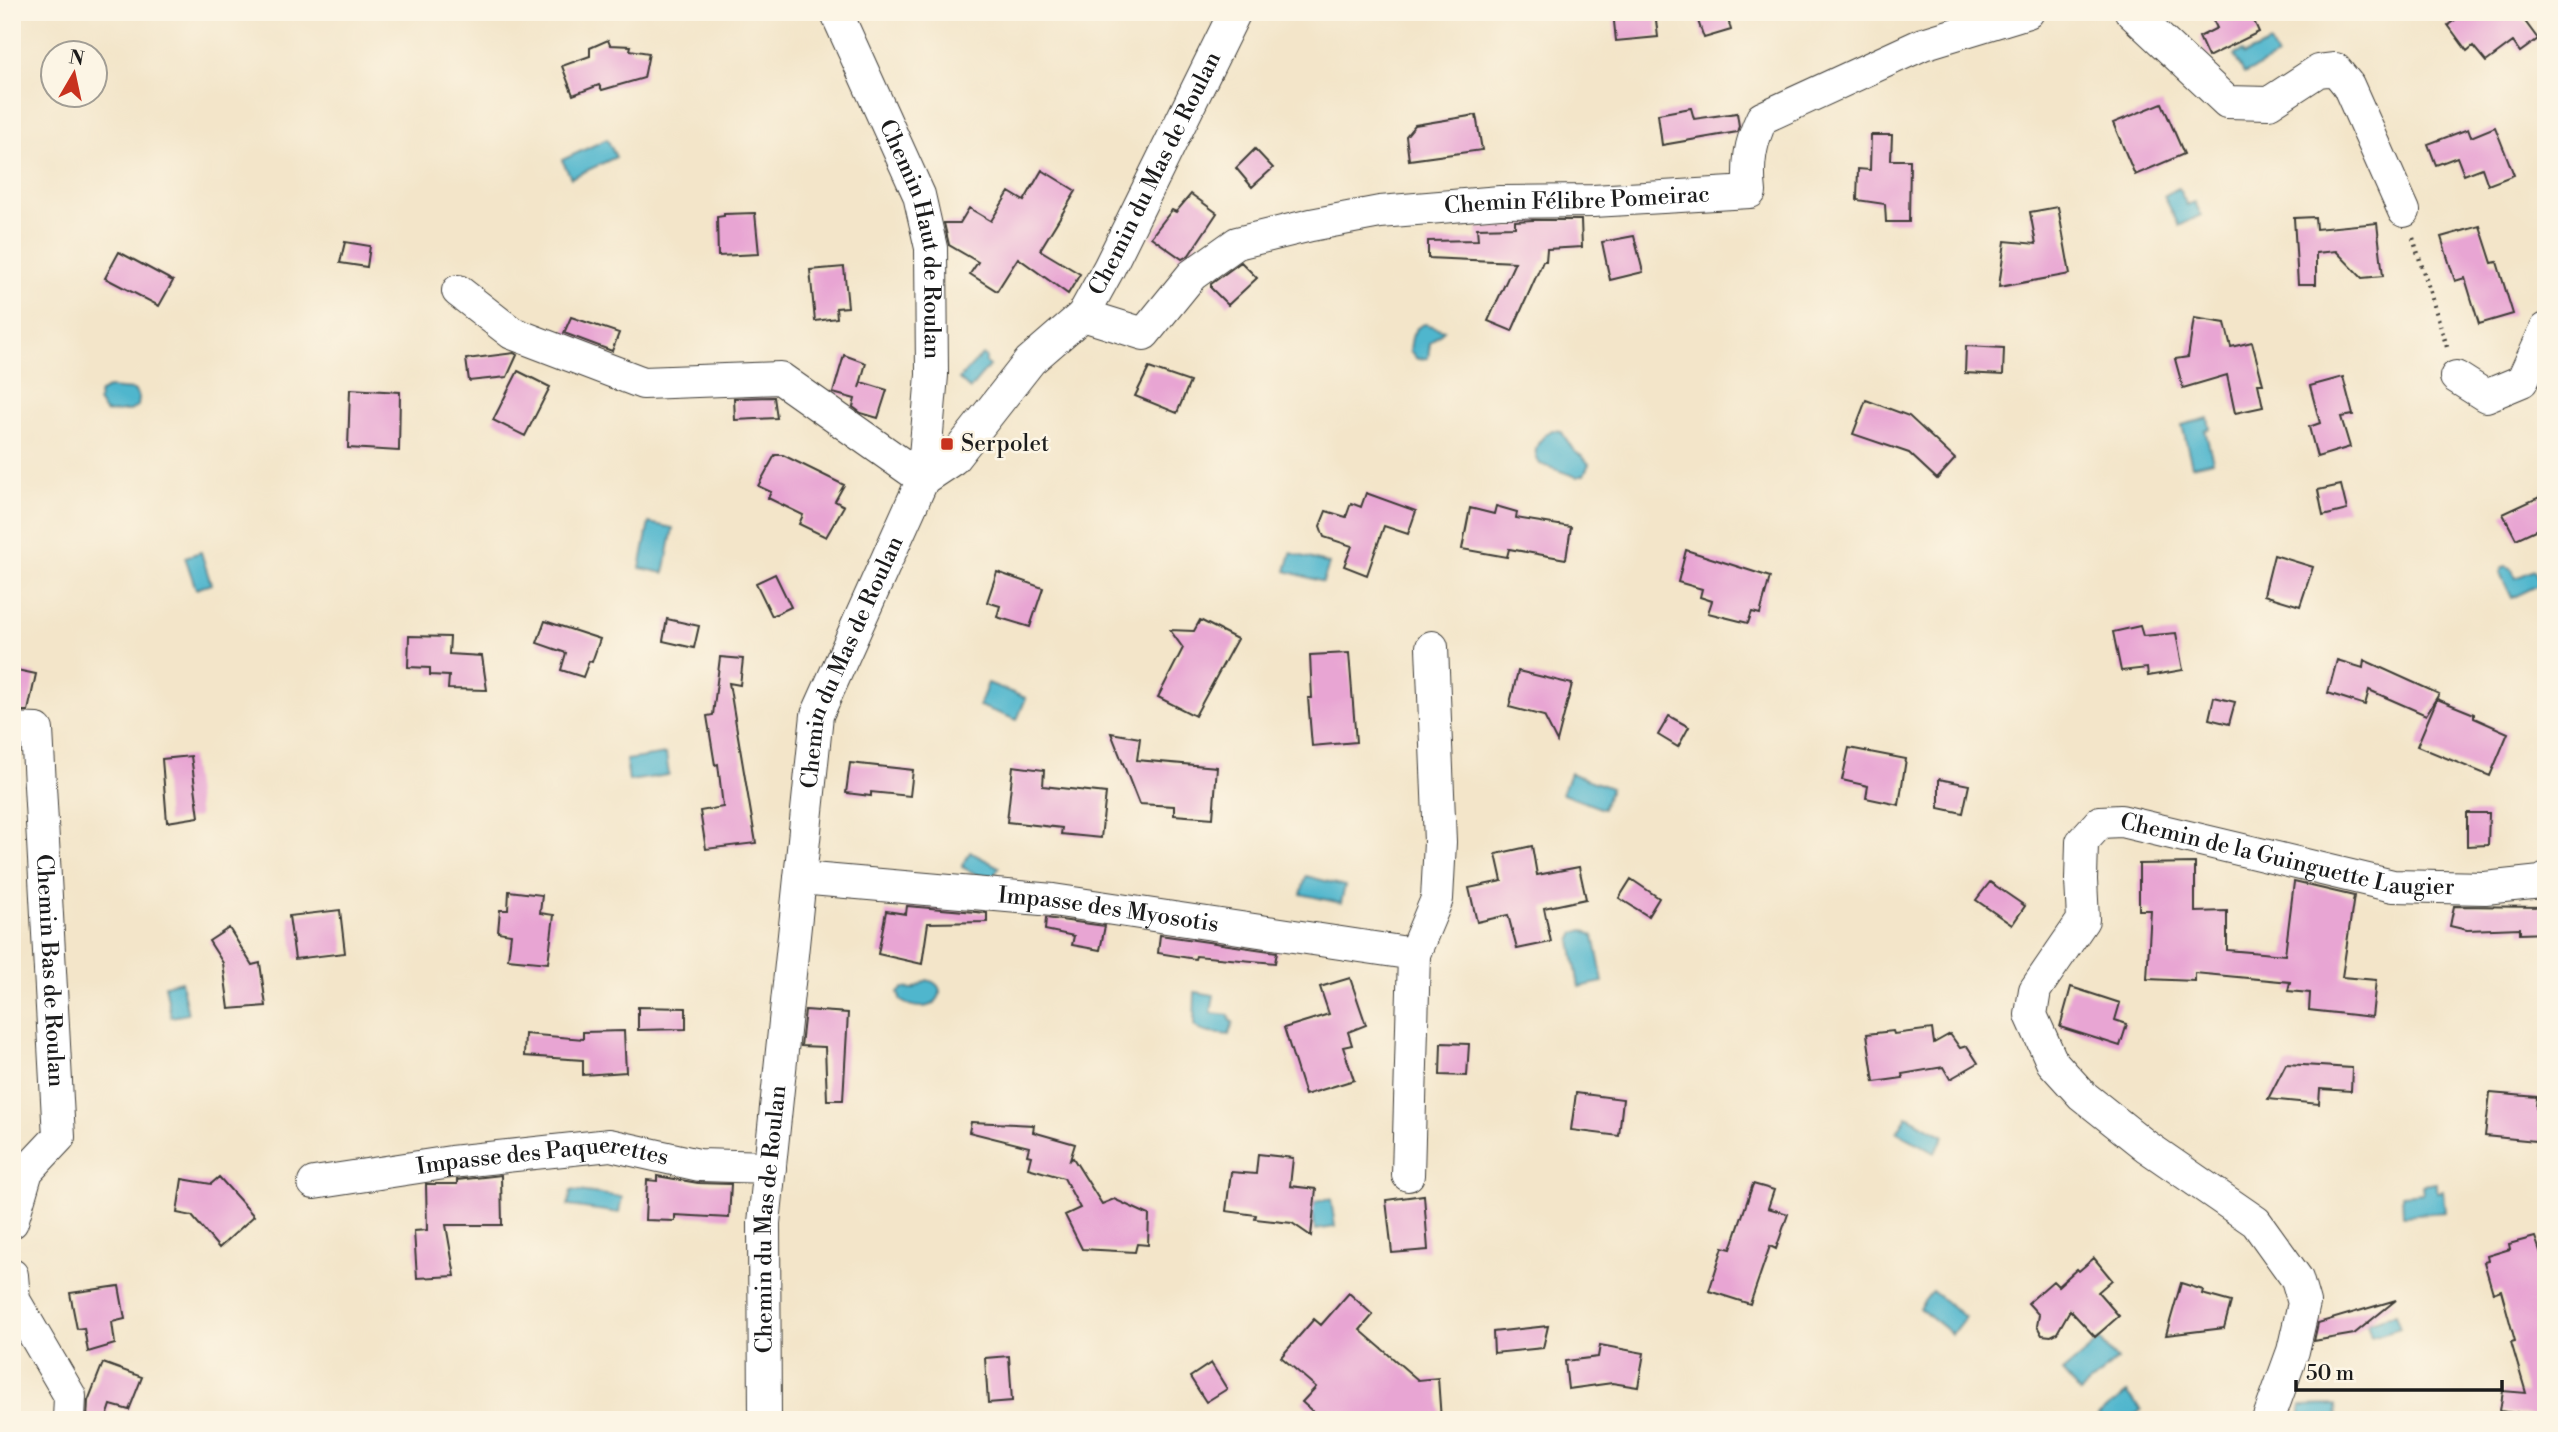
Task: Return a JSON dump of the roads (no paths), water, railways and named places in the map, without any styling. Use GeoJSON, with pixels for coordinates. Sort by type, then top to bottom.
{"type":"FeatureCollection","features":[{"type":"Feature","properties":{"kind":"street","name":"Chemin Haut de Roulan"},"geometry":{"type":"LineString","coordinates":[[836,12],[919,195],[931,248],[932,375],[923,479]]}},
{"type":"Feature","properties":{"kind":"street","name":"Chemin Félibre Pomeirac"},"geometry":{"type":"LineString","coordinates":[[1083,315],[1144,334],[1192,275],[1237,243],[1380,212],[1500,202],[1593,201],[1750,192],[1747,171],[1751,141],[1762,118],[1923,44],[2028,12]]}},
{"type":"Feature","properties":{"kind":"street"},"geometry":{"type":"LineString","coordinates":[[2131,12],[2227,102],[2269,103],[2318,71],[2335,69],[2348,85],[2404,211]]}},
{"type":"Feature","properties":{"kind":"street","name":"Chemin du Mas de Roulan"},"geometry":{"type":"LineString","coordinates":[[765,1420],[764,1223],[817,715],[923,479],[953,459],[1030,361],[1083,315],[1236,13]]}},
{"type":"Feature","properties":{"kind":"street"},"geometry":{"type":"LineString","coordinates":[[458,292],[512,333],[643,383],[780,378],[923,479]]}},
{"type":"Feature","properties":{"kind":"street"},"geometry":{"type":"LineString","coordinates":[[2456,377],[2486,396],[2522,382],[2546,329]]}},
{"type":"Feature","properties":{"kind":"street"},"geometry":{"type":"LineString","coordinates":[[1408,1175],[1415,954],[1437,899],[1440,842],[1432,647]]}},
{"type":"Feature","properties":{"kind":"street","name":"Chemin Bas de Roulan"},"geometry":{"type":"LineString","coordinates":[[12,729],[37,730],[59,1137],[27,1171],[12,1222]]}},
{"type":"Feature","properties":{"kind":"street","name":"Chemin de la Guinguette Laugier"},"geometry":{"type":"LineString","coordinates":[[2268,1420],[2293,1351],[2304,1303],[2297,1279],[2256,1222],[2146,1146],[2082,1095],[2052,1062],[2031,1015],[2035,990],[2083,920],[2082,842],[2100,822],[2122,821],[2393,886],[2485,888],[2541,883],[2546,879]]}},
{"type":"Feature","properties":{"kind":"street","name":"Impasse des Myosotis"},"geometry":{"type":"LineString","coordinates":[[800,878],[1053,900],[1415,954]]}},
{"type":"Feature","properties":{"kind":"street","name":"Impasse des Paquerettes"},"geometry":{"type":"LineString","coordinates":[[314,1183],[451,1162],[610,1145],[699,1165],[770,1167]]}},
{"type":"Feature","properties":{"kind":"street"},"geometry":{"type":"LineString","coordinates":[[12,1275],[14,1300],[70,1395],[69,1420]]}},
{"type":"Feature","properties":{"kind":"water"},"geometry":{"type":"Polygon","coordinates":[[[2270,43],[2277,57],[2244,74],[2234,55],[2242,51],[2244,55],[2270,43]]]}},
{"type":"Feature","properties":{"kind":"water"},"geometry":{"type":"Polygon","coordinates":[[[607,139],[616,157],[571,178],[562,160],[607,139]]]}},
{"type":"Feature","properties":{"kind":"water"},"geometry":{"type":"Polygon","coordinates":[[[2178,188],[2187,205],[2195,202],[2201,215],[2179,226],[2164,196],[2178,188]]]}},
{"type":"Feature","properties":{"kind":"water"},"geometry":{"type":"Polygon","coordinates":[[[1425,324],[1444,330],[1430,343],[1428,358],[1417,359],[1410,351],[1412,338],[1417,328],[1425,324]]]}},
{"type":"Feature","properties":{"kind":"water"},"geometry":{"type":"Polygon","coordinates":[[[982,355],[986,356],[989,366],[970,389],[959,379],[982,355]]]}},
{"type":"Feature","properties":{"kind":"water"},"geometry":{"type":"Polygon","coordinates":[[[108,388],[134,390],[139,398],[138,406],[130,411],[105,412],[98,401],[100,392],[108,388]]]}},
{"type":"Feature","properties":{"kind":"water"},"geometry":{"type":"Polygon","coordinates":[[[2208,418],[2210,429],[2205,430],[2213,461],[2192,466],[2182,425],[2208,418]]]}},
{"type":"Feature","properties":{"kind":"water"},"geometry":{"type":"Polygon","coordinates":[[[1552,430],[1561,431],[1574,451],[1589,464],[1584,475],[1577,477],[1540,464],[1536,454],[1537,445],[1552,430]]]}},
{"type":"Feature","properties":{"kind":"water"},"geometry":{"type":"Polygon","coordinates":[[[649,523],[673,528],[664,573],[640,568],[649,523]]]}},
{"type":"Feature","properties":{"kind":"water"},"geometry":{"type":"Polygon","coordinates":[[[201,552],[211,584],[196,589],[185,557],[201,552]]]}},
{"type":"Feature","properties":{"kind":"water"},"geometry":{"type":"Polygon","coordinates":[[[1291,553],[1329,564],[1323,582],[1286,571],[1291,553]]]}},
{"type":"Feature","properties":{"kind":"water"},"geometry":{"type":"Polygon","coordinates":[[[2506,566],[2511,568],[2516,578],[2534,570],[2541,584],[2512,598],[2500,573],[2506,566]]]}},
{"type":"Feature","properties":{"kind":"water"},"geometry":{"type":"Polygon","coordinates":[[[988,683],[1026,698],[1017,720],[979,706],[988,683]]]}},
{"type":"Feature","properties":{"kind":"water"},"geometry":{"type":"Polygon","coordinates":[[[666,754],[669,775],[629,781],[626,760],[666,754]]]}},
{"type":"Feature","properties":{"kind":"water"},"geometry":{"type":"Polygon","coordinates":[[[1570,773],[1611,788],[1603,809],[1562,794],[1570,773]]]}},
{"type":"Feature","properties":{"kind":"water"},"geometry":{"type":"Polygon","coordinates":[[[970,852],[999,867],[991,882],[962,867],[970,852]]]}},
{"type":"Feature","properties":{"kind":"water"},"geometry":{"type":"Polygon","coordinates":[[[1306,876],[1345,886],[1341,903],[1301,894],[1306,876]]]}},
{"type":"Feature","properties":{"kind":"water"},"geometry":{"type":"Polygon","coordinates":[[[1583,930],[1594,936],[1603,982],[1579,987],[1571,941],[1575,933],[1583,930]]]}},
{"type":"Feature","properties":{"kind":"water"},"geometry":{"type":"Polygon","coordinates":[[[927,980],[935,983],[940,995],[931,1005],[913,1006],[901,1001],[898,993],[903,988],[913,989],[927,980]]]}},
{"type":"Feature","properties":{"kind":"water"},"geometry":{"type":"Polygon","coordinates":[[[181,981],[188,1014],[171,1017],[165,985],[181,981]]]}},
{"type":"Feature","properties":{"kind":"water"},"geometry":{"type":"Polygon","coordinates":[[[1195,992],[1214,995],[1211,1013],[1229,1015],[1230,1021],[1233,1022],[1229,1035],[1205,1032],[1194,1025],[1195,992]]]}},
{"type":"Feature","properties":{"kind":"water"},"geometry":{"type":"Polygon","coordinates":[[[1907,1116],[1944,1136],[1935,1153],[1897,1132],[1907,1116]]]}},
{"type":"Feature","properties":{"kind":"water"},"geometry":{"type":"Polygon","coordinates":[[[2437,1183],[2437,1192],[2443,1191],[2445,1212],[2403,1215],[2402,1195],[2423,1193],[2422,1185],[2437,1183]]]}},
{"type":"Feature","properties":{"kind":"water"},"geometry":{"type":"Polygon","coordinates":[[[571,1190],[622,1197],[619,1213],[568,1206],[571,1190]]]}},
{"type":"Feature","properties":{"kind":"water"},"geometry":{"type":"Polygon","coordinates":[[[1331,1199],[1335,1227],[1315,1230],[1312,1206],[1315,1202],[1331,1199]]]}},
{"type":"Feature","properties":{"kind":"water"},"geometry":{"type":"Polygon","coordinates":[[[1932,1291],[1965,1317],[1952,1334],[1919,1308],[1932,1291]]]}},
{"type":"Feature","properties":{"kind":"water"},"geometry":{"type":"Polygon","coordinates":[[[2395,1314],[2400,1328],[2371,1337],[2367,1323],[2395,1314]]]}},
{"type":"Feature","properties":{"kind":"water"},"geometry":{"type":"Polygon","coordinates":[[[2100,1340],[2117,1360],[2080,1392],[2062,1372],[2100,1340]]]}},
{"type":"Feature","properties":{"kind":"water"},"geometry":{"type":"Polygon","coordinates":[[[2127,1393],[2141,1410],[2129,1420],[2102,1420],[2098,1415],[2127,1393]]]}},
{"type":"Feature","properties":{"kind":"water"},"geometry":{"type":"Polygon","coordinates":[[[2336,1405],[2337,1420],[2301,1420],[2301,1406],[2336,1405]]]}},
{"type":"Feature","properties":{"kind":"place","name":"Serpolet"},"geometry":{"type":"Point","coordinates":[947,444]}}]}
